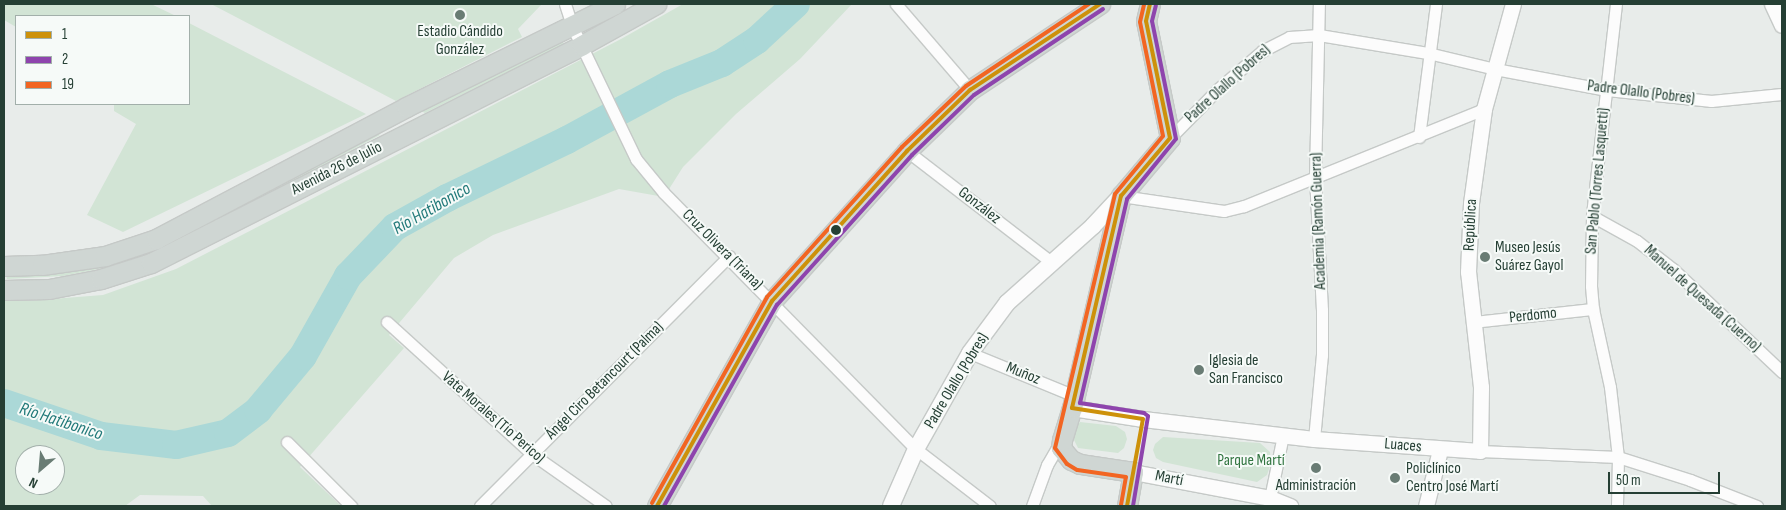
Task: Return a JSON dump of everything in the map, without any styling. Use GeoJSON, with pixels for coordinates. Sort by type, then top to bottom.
{"type":"FeatureCollection","features":[{"type":"Feature","properties":{"kind":"main road","name":"Avenida 26 de Julio"},"geometry":{"type":"LineString","coordinates":[[4,266],[42,266],[105,256],[156,239],[406,106],[615,4]]}},
{"type":"Feature","properties":{"kind":"main road","name":"Avenida 26 de Julio"},"geometry":{"type":"LineString","coordinates":[[4,290],[49,289],[101,279],[152,263],[582,45],[656,4]]}},
{"type":"Feature","properties":{"kind":"main road"},"geometry":{"type":"LineString","coordinates":[[657,506],[772,301],[907,151],[970,90],[1100,4]]}},
{"type":"Feature","properties":{"kind":"main road"},"geometry":{"type":"LineString","coordinates":[[1145,10],[1170,138]]}},
{"type":"Feature","properties":{"kind":"main road","name":"Padre Olallo (Pobres)"},"geometry":{"type":"LineString","coordinates":[[891,506],[916,449],[970,353],[1007,303],[1093,226],[1170,138]]}},
{"type":"Feature","properties":{"kind":"main road"},"geometry":{"type":"LineString","coordinates":[[1062,440],[1074,402],[1121,196]]}},
{"type":"Feature","properties":{"kind":"main road","name":"Martí"},"geometry":{"type":"LineString","coordinates":[[1062,440],[1061,448],[1070,460],[1080,464],[1133,472]]}},
{"type":"Feature","properties":{"kind":"main road"},"geometry":{"type":"LineString","coordinates":[[1127,506],[1133,472]]}},
{"type":"Feature","properties":{"kind":"street","name":"Cruz Olivera (Triana)"},"geometry":{"type":"LineString","coordinates":[[565,4],[572,26],[636,159],[664,193],[729,256],[916,449],[990,506]]}},
{"type":"Feature","properties":{"kind":"street"},"geometry":{"type":"LineString","coordinates":[[896,4],[970,90]]}},
{"type":"Feature","properties":{"kind":"street","name":"Academia (Ramón Guerra)"},"geometry":{"type":"LineString","coordinates":[[1314,439],[1322,355],[1322,310],[1315,176],[1319,35],[1318,4]]}},
{"type":"Feature","properties":{"kind":"street"},"geometry":{"type":"LineString","coordinates":[[1419,137],[1428,53],[1436,4]]}},
{"type":"Feature","properties":{"kind":"street","name":"República"},"geometry":{"type":"LineString","coordinates":[[1480,451],[1480,387],[1468,272],[1471,203],[1484,109],[1513,4]]}},
{"type":"Feature","properties":{"kind":"street","name":"San Pablo (Torres Lasquetti)"},"geometry":{"type":"LineString","coordinates":[[1616,4],[1592,216],[1591,286],[1593,309],[1610,387],[1618,456],[1617,506]]}},
{"type":"Feature","properties":{"kind":"street"},"geometry":{"type":"LineString","coordinates":[[1772,4],[1782,25]]}},
{"type":"Feature","properties":{"kind":"street","name":"Padre Olallo (Pobres)"},"geometry":{"type":"LineString","coordinates":[[1170,138],[1218,89],[1268,47],[1288,37],[1319,35],[1428,53],[1495,69],[1606,90],[1711,101],[1782,94]]}},
{"type":"Feature","properties":{"kind":"street"},"geometry":{"type":"LineString","coordinates":[[1121,196],[1224,211],[1244,206],[1315,176],[1419,137],[1484,109]]}},
{"type":"Feature","properties":{"kind":"street","name":"González"},"geometry":{"type":"LineString","coordinates":[[907,151],[1051,262]]}},
{"type":"Feature","properties":{"kind":"street","name":"Manuel de Quesada (Cuerno)"},"geometry":{"type":"LineString","coordinates":[[1592,216],[1637,241],[1673,268],[1782,372]]}},
{"type":"Feature","properties":{"kind":"street","name":"Ángel Ciro Betancourt (Palma)"},"geometry":{"type":"LineString","coordinates":[[480,506],[729,256]]}},
{"type":"Feature","properties":{"kind":"street","name":"Perdomo"},"geometry":{"type":"LineString","coordinates":[[1473,322],[1593,309]]}},
{"type":"Feature","properties":{"kind":"street","name":"Vate Morales (Tío Perico)"},"geometry":{"type":"LineString","coordinates":[[387,322],[532,454],[606,506]]}},
{"type":"Feature","properties":{"kind":"street","name":"Muñoz"},"geometry":{"type":"LineString","coordinates":[[970,353],[1074,402]]}},
{"type":"Feature","properties":{"kind":"street","name":"Luaces"},"geometry":{"type":"LineString","coordinates":[[1074,402],[1283,436],[1440,450],[1618,456],[1690,480],[1756,506]]}},
{"type":"Feature","properties":{"kind":"street"},"geometry":{"type":"LineString","coordinates":[[1270,498],[1283,436]]}},
{"type":"Feature","properties":{"kind":"street"},"geometry":{"type":"LineString","coordinates":[[1032,506],[1047,465],[1062,440]]}},
{"type":"Feature","properties":{"kind":"street"},"geometry":{"type":"LineString","coordinates":[[287,442],[352,506]]}},
{"type":"Feature","properties":{"kind":"street"},"geometry":{"type":"LineString","coordinates":[[1426,506],[1440,450]]}},
{"type":"Feature","properties":{"kind":"street","name":"Martí"},"geometry":{"type":"LineString","coordinates":[[1133,472],[1270,498],[1290,506]]}},
{"type":"Feature","properties":{"kind":"green space"},"geometry":{"type":"Polygon","coordinates":[[[4,4],[151,4],[174,15],[15,15],[15,26],[4,20],[4,4]]]}},
{"type":"Feature","properties":{"kind":"green space"},"geometry":{"type":"Polygon","coordinates":[[[211,4],[542,4],[518,29],[522,37],[396,101],[211,4]]]}},
{"type":"Feature","properties":{"kind":"green space"},"geometry":{"type":"Polygon","coordinates":[[[683,4],[852,4],[800,59],[736,114],[683,167],[664,197],[619,189],[493,235],[454,258],[389,335],[404,348],[300,467],[341,506],[212,506],[203,496],[140,495],[125,506],[4,506],[4,300],[26,301],[103,295],[176,269],[621,39],[683,4]]]}},
{"type":"Feature","properties":{"kind":"green space"},"geometry":{"type":"Polygon","coordinates":[[[190,24],[366,114],[123,232],[87,215],[136,124],[114,111],[114,105],[190,105],[190,24]]]}},
{"type":"Feature","properties":{"kind":"green space"},"geometry":{"type":"Polygon","coordinates":[[[562,41],[564,44],[425,113],[421,111],[562,41]]]}},
{"type":"Feature","properties":{"kind":"green space"},"geometry":{"type":"Polygon","coordinates":[[[376,132],[380,135],[179,242],[109,267],[63,276],[7,279],[6,275],[61,272],[376,132]]]}},
{"type":"Feature","properties":{"kind":"green space"},"geometry":{"type":"Polygon","coordinates":[[[1080,422],[1116,426],[1125,432],[1127,439],[1124,448],[1118,453],[1078,448],[1071,434],[1080,422]]]}},
{"type":"Feature","properties":{"kind":"green space","name":"Parque Martí"},"geometry":{"type":"Polygon","coordinates":[[[1163,437],[1260,443],[1270,452],[1271,463],[1267,475],[1257,482],[1163,462],[1156,458],[1153,450],[1155,444],[1163,437]]]}},
{"type":"Feature","properties":{"kind":"waterway","name":"Río Hatibonico"},"geometry":{"type":"LineString","coordinates":[[4,403],[101,436],[176,445],[228,433],[258,410],[303,356],[348,276],[395,227],[447,198],[567,140],[670,84],[722,63],[757,40],[796,4]]}},
{"type":"Feature","properties":{"kind":"transit line","name":"19"},"geometry":{"type":"LineString","coordinates":[[652,503],[767,297],[902,147],[966,86],[1089,4]]}},
{"type":"Feature","properties":{"kind":"transit line","name":"1"},"geometry":{"type":"LineString","coordinates":[[657,506],[772,301],[907,151],[970,90],[1100,4]]}},
{"type":"Feature","properties":{"kind":"transit line","name":"19"},"geometry":{"type":"LineString","coordinates":[[1121,505],[1126,477],[1077,470],[1067,464],[1055,448],[1115,194],[1163,136],[1140,22],[1144,4]]}},
{"type":"Feature","properties":{"kind":"transit line","name":"1"},"geometry":{"type":"LineString","coordinates":[[1127,506],[1143,419],[1072,408],[1121,196],[1170,138],[1146,21],[1150,4]]}},
{"type":"Feature","properties":{"kind":"transit line","name":"2"},"geometry":{"type":"LineString","coordinates":[[1133,506],[1148,416],[1144,413],[1080,403],[1127,199],[1176,139],[1152,21],[1156,5]]}},
{"type":"Feature","properties":{"kind":"transit line","name":"2"},"geometry":{"type":"LineString","coordinates":[[664,506],[777,305],[912,155],[974,95],[1103,9]]}},
{"type":"Feature","properties":{"kind":"place","name":"Estadio Cándido González"},"geometry":{"type":"Point","coordinates":[460,15]}},
{"type":"Feature","properties":{"kind":"place","name":"Museo Jesús Suárez Gayol"},"geometry":{"type":"Point","coordinates":[1485,257]}},
{"type":"Feature","properties":{"kind":"place","name":"Iglesia de San Francisco"},"geometry":{"type":"Point","coordinates":[1199,370]}},
{"type":"Feature","properties":{"kind":"place","name":"Administración"},"geometry":{"type":"Point","coordinates":[1316,468]}},
{"type":"Feature","properties":{"kind":"place","name":"Policlínico Centro José Martí"},"geometry":{"type":"Point","coordinates":[1395,478]}}]}
